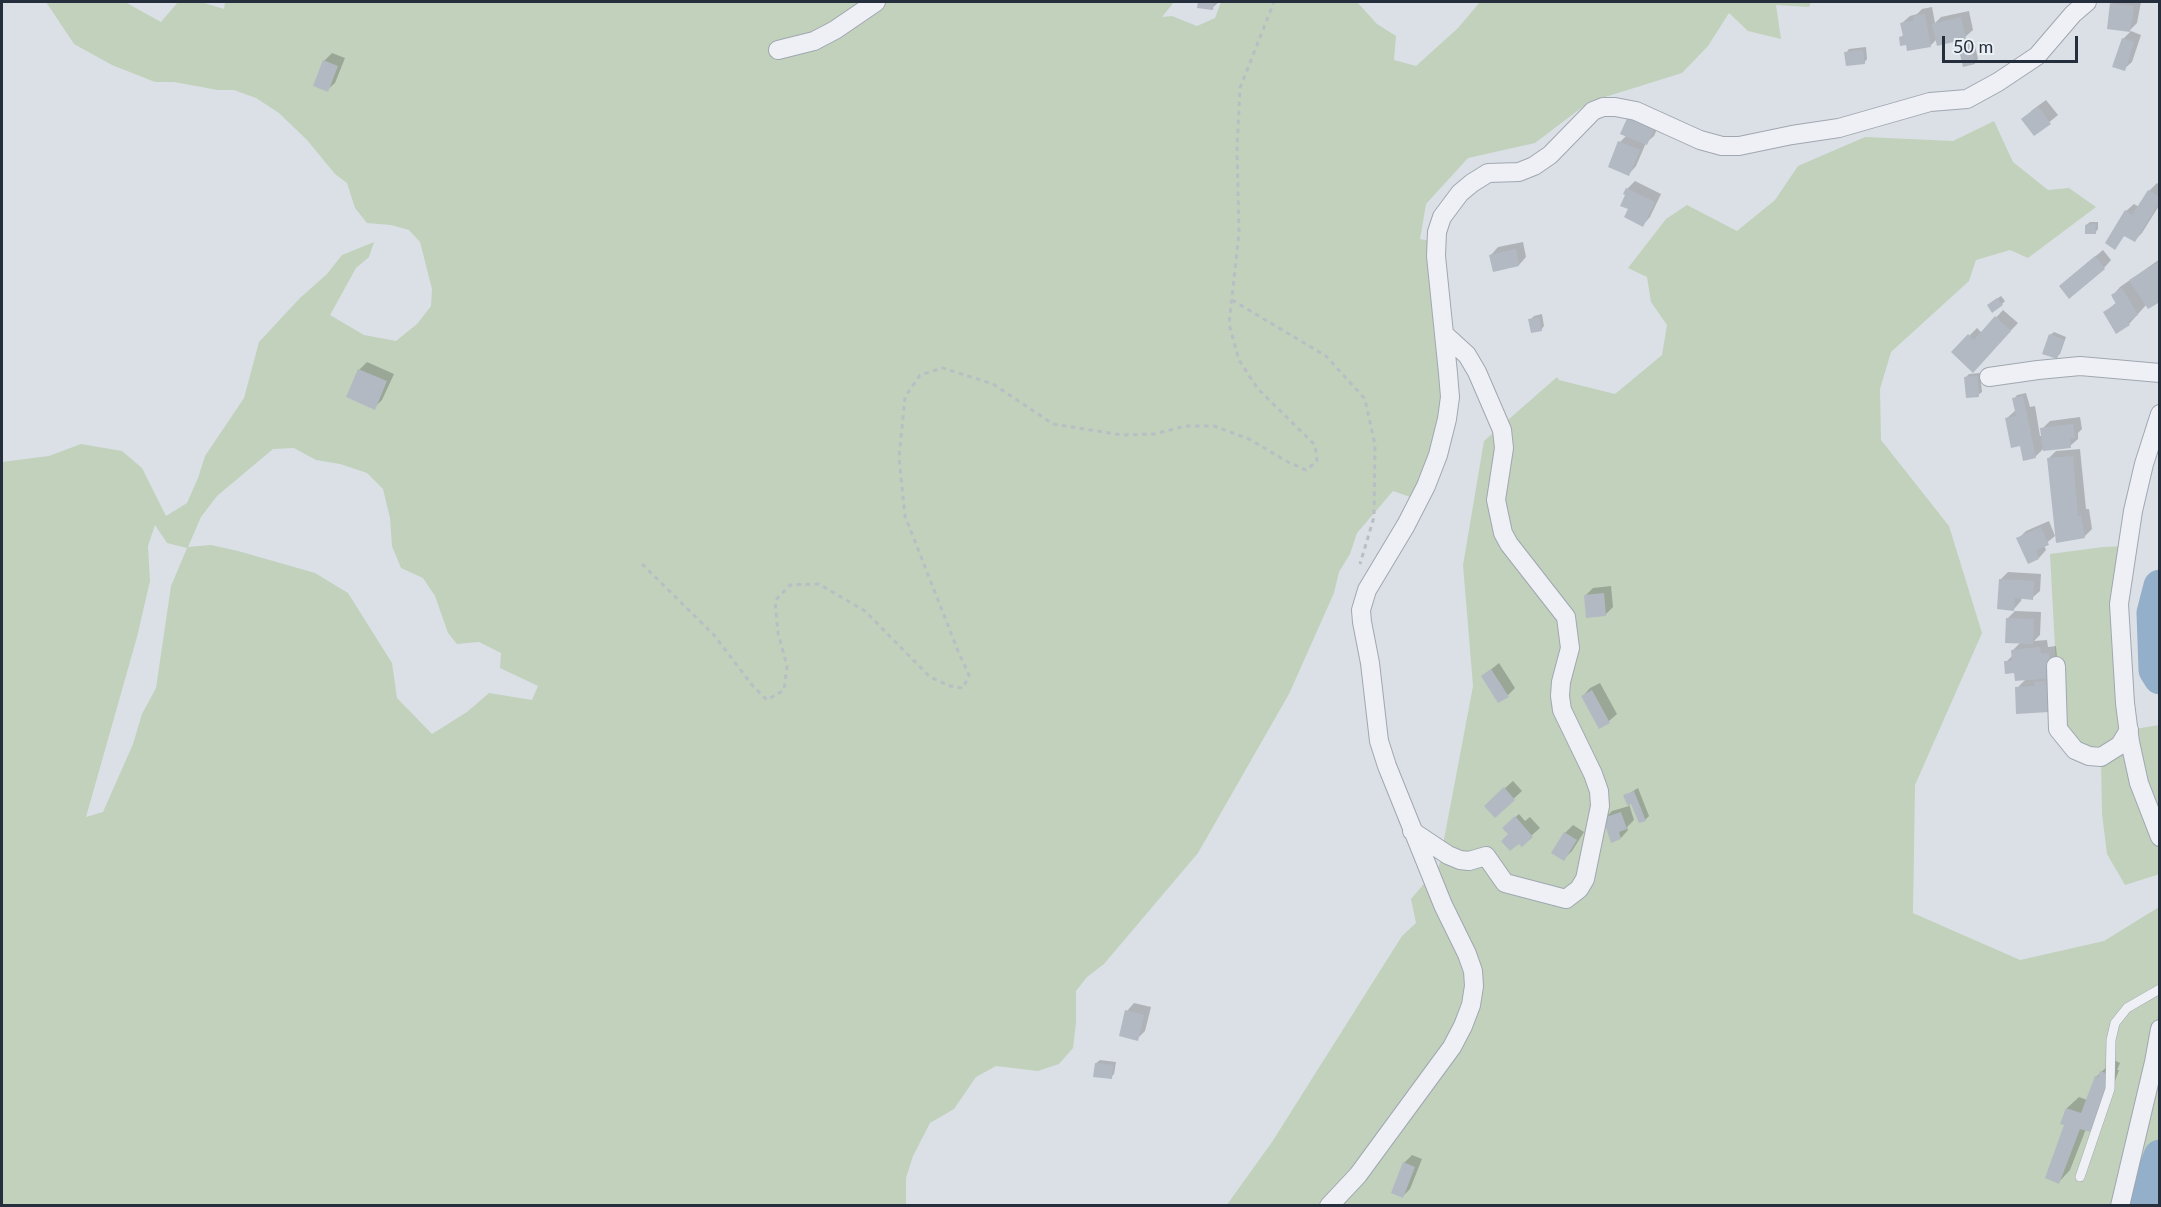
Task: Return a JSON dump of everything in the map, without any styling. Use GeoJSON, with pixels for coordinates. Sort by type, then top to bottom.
{"type":"FeatureCollection","features":[{"type":"Feature","properties":{"kind":"street"},"geometry":{"type":"LineString","coordinates":[[778,50],[814,41],[835,30],[876,2]]}},
{"type":"Feature","properties":{"kind":"street"},"geometry":{"type":"LineString","coordinates":[[1329,1206],[1358,1175],[1452,1047],[1471,1005],[1474,986],[1473,971],[1412,831],[1379,741],[1361,610],[1367,590],[1406,525],[1426,486],[1438,455],[1447,420],[1450,397],[1436,256],[1437,231],[1442,217],[1460,193],[1488,173],[1519,172],[1534,166],[1550,154],[1593,111],[1615,107],[1635,111],[1700,140],[1722,146],[1739,146],[1839,128],[1930,102],[1966,99],[1980,93],[2037,56],[2073,14],[2087,2]]}},
{"type":"Feature","properties":{"kind":"street"},"geometry":{"type":"LineString","coordinates":[[1412,831],[1448,855],[1460,860],[1469,861],[1486,856],[1505,883],[1566,899],[1579,889],[1585,879],[1600,806],[1599,791],[1593,774],[1562,710],[1561,681],[1570,648],[1566,618],[1503,533],[1496,501],[1504,438],[1502,430],[1467,355],[1443,334]]}},
{"type":"Feature","properties":{"kind":"street"},"geometry":{"type":"LineString","coordinates":[[1989,377],[2079,366],[2160,373]]}},
{"type":"Feature","properties":{"kind":"street"},"geometry":{"type":"LineString","coordinates":[[2160,414],[2144,464],[2133,511],[2120,604],[2125,703],[2129,730],[2139,783],[2160,837]]}},
{"type":"Feature","properties":{"kind":"street"},"geometry":{"type":"LineString","coordinates":[[2056,666],[2058,729],[2075,750],[2089,756],[2101,757],[2120,745],[2129,730]]}},
{"type":"Feature","properties":{"kind":"street"},"geometry":{"type":"LineString","coordinates":[[2120,1206],[2160,1029]]}},
{"type":"Feature","properties":{"kind":"lane"},"geometry":{"type":"LineString","coordinates":[[2080,1177],[2110,1089],[2111,1040],[2115,1023],[2127,1008],[2160,989]]}},
{"type":"Feature","properties":{"kind":"path"},"geometry":{"type":"LineString","coordinates":[[642,564],[714,635],[752,685],[767,700],[784,690],[787,666],[778,633],[775,601],[790,585],[819,584],[856,606],[865,612],[930,677],[950,686],[963,688],[969,675],[906,516],[900,458],[905,397],[920,375],[943,368],[993,384],[1053,424],[1122,435],[1154,434],[1186,426],[1214,426],[1248,439],[1306,470],[1317,461],[1315,445],[1258,389],[1239,360],[1229,324],[1239,233],[1237,149],[1240,88],[1274,2]]}},
{"type":"Feature","properties":{"kind":"path"},"geometry":{"type":"LineString","coordinates":[[1232,300],[1326,356],[1365,399],[1375,444],[1374,517],[1358,571]]}},
{"type":"Feature","properties":{"kind":"green space"},"geometry":{"type":"Polygon","coordinates":[[[46,2],[125,2],[161,22],[178,2],[201,2],[224,9],[225,2],[1174,2],[1162,17],[1172,16],[1197,26],[1215,18],[1221,2],[1357,2],[1377,24],[1396,36],[1394,60],[1416,66],[1458,28],[1480,2],[1811,2],[1809,7],[1776,5],[1781,39],[1748,31],[1729,13],[1708,46],[1682,73],[1589,102],[1535,143],[1468,158],[1426,204],[1420,239],[1436,242],[1450,397],[1419,500],[1393,491],[1357,533],[1350,554],[1339,572],[1334,593],[1289,694],[1198,853],[1104,964],[1087,977],[1076,991],[1073,1048],[1059,1064],[1038,1071],[996,1066],[976,1077],[954,1109],[930,1123],[913,1156],[906,1178],[906,1205],[2,1205],[2,462],[49,456],[81,444],[122,451],[142,468],[166,516],[187,503],[205,456],[244,398],[259,342],[300,298],[327,274],[342,255],[374,242],[369,257],[356,268],[330,315],[364,335],[396,341],[417,324],[431,306],[432,289],[420,242],[409,230],[391,225],[367,223],[355,208],[347,183],[335,174],[307,140],[279,113],[256,98],[234,90],[218,90],[174,82],[155,82],[112,65],[74,44],[46,2]],[[294,448],[273,449],[217,496],[201,517],[188,547],[211,545],[315,573],[348,593],[392,663],[397,698],[432,734],[467,712],[489,693],[532,700],[538,686],[500,668],[501,653],[479,642],[457,644],[448,633],[435,596],[423,578],[401,568],[392,546],[390,518],[383,489],[367,473],[340,464],[316,460],[294,448]],[[155,525],[148,546],[150,581],[137,637],[86,817],[103,812],[133,744],[142,714],[156,688],[171,586],[187,548],[167,543],[155,525]]]}},
{"type":"Feature","properties":{"kind":"green space"},"geometry":{"type":"Polygon","coordinates":[[[1994,121],[2013,162],[2048,190],[2069,188],[2096,207],[2028,258],[2010,250],[1976,260],[1969,281],[1891,352],[1880,389],[1881,440],[1949,526],[1982,633],[1915,785],[1913,913],[2020,960],[2104,941],[2159,907],[2159,1205],[1226,1206],[1272,1142],[1402,936],[1416,923],[1411,899],[1439,866],[1473,686],[1463,565],[1484,441],[1557,377],[1559,380],[1615,394],[1662,355],[1667,325],[1651,302],[1647,277],[1628,268],[1666,219],[1687,205],[1737,231],[1775,200],[1798,166],[1865,137],[1953,141],[1994,121]]]}},
{"type":"Feature","properties":{"kind":"green space"},"geometry":{"type":"Polygon","coordinates":[[[2127,546],[2129,730],[2159,725],[2160,874],[2125,885],[2107,854],[2102,814],[2101,757],[2064,737],[2056,666],[2050,554],[2127,546]]]}},
{"type":"Feature","properties":{"kind":"building"},"geometry":{"type":"Polygon","coordinates":[[[1198,2],[1214,2],[1213,10],[1197,8],[1198,2]]]}},
{"type":"Feature","properties":{"kind":"building"},"geometry":{"type":"Polygon","coordinates":[[[2110,3],[2134,6],[2130,32],[2107,29],[2110,3]]]}},
{"type":"Feature","properties":{"kind":"building"},"geometry":{"type":"Polygon","coordinates":[[[1925,14],[1931,47],[1907,51],[1906,45],[1900,46],[1899,37],[1903,36],[1900,23],[1914,20],[1913,16],[1925,14]]]}},
{"type":"Feature","properties":{"kind":"building"},"geometry":{"type":"Polygon","coordinates":[[[1961,17],[1966,39],[1937,46],[1932,24],[1961,17]]]}},
{"type":"Feature","properties":{"kind":"building"},"geometry":{"type":"Polygon","coordinates":[[[2122,38],[2134,42],[2125,71],[2112,67],[2122,38]]]}},
{"type":"Feature","properties":{"kind":"building"},"geometry":{"type":"Polygon","coordinates":[[[1971,44],[1975,64],[1963,67],[1958,46],[1971,44]]]}},
{"type":"Feature","properties":{"kind":"building"},"geometry":{"type":"Polygon","coordinates":[[[1863,50],[1865,64],[1846,66],[1844,52],[1863,50]]]}},
{"type":"Feature","properties":{"kind":"building"},"geometry":{"type":"Polygon","coordinates":[[[323,60],[338,66],[328,92],[313,86],[323,60]]]}},
{"type":"Feature","properties":{"kind":"building"},"geometry":{"type":"Polygon","coordinates":[[[2038,106],[2051,124],[2034,136],[2021,119],[2038,106]]]}},
{"type":"Feature","properties":{"kind":"building"},"geometry":{"type":"Polygon","coordinates":[[[1629,114],[1656,125],[1647,145],[1620,134],[1629,114]]]}},
{"type":"Feature","properties":{"kind":"building"},"geometry":{"type":"Polygon","coordinates":[[[1618,141],[1640,150],[1629,176],[1608,167],[1618,141]]]}},
{"type":"Feature","properties":{"kind":"building"},"geometry":{"type":"Polygon","coordinates":[[[1626,188],[1655,202],[1643,227],[1624,217],[1628,209],[1620,206],[1626,188]]]}},
{"type":"Feature","properties":{"kind":"building"},"geometry":{"type":"Polygon","coordinates":[[[2148,190],[2160,197],[2160,201],[2135,242],[2124,236],[2115,250],[2105,243],[2125,210],[2132,215],[2148,190]]]}},
{"type":"Feature","properties":{"kind":"building"},"geometry":{"type":"Polygon","coordinates":[[[2095,224],[2096,234],[2085,234],[2085,225],[2095,224]]]}},
{"type":"Feature","properties":{"kind":"building"},"geometry":{"type":"Polygon","coordinates":[[[1516,249],[1519,266],[1493,272],[1489,255],[1516,249]]]}},
{"type":"Feature","properties":{"kind":"building"},"geometry":{"type":"Polygon","coordinates":[[[2095,256],[2105,269],[2069,299],[2059,286],[2095,256]]]}},
{"type":"Feature","properties":{"kind":"building"},"geometry":{"type":"Polygon","coordinates":[[[2160,261],[2160,302],[2148,309],[2129,280],[2160,261]]]}},
{"type":"Feature","properties":{"kind":"building"},"geometry":{"type":"Polygon","coordinates":[[[2122,288],[2138,315],[2127,322],[2130,325],[2116,334],[2103,312],[2116,304],[2111,295],[2122,288]]]}},
{"type":"Feature","properties":{"kind":"building"},"geometry":{"type":"Polygon","coordinates":[[[1997,298],[2003,305],[1992,313],[1987,305],[1997,298]]]}},
{"type":"Feature","properties":{"kind":"building"},"geometry":{"type":"Polygon","coordinates":[[[1995,316],[2011,331],[1973,373],[1951,352],[1968,334],[1974,340],[1995,316]]]}},
{"type":"Feature","properties":{"kind":"building"},"geometry":{"type":"Polygon","coordinates":[[[1539,317],[1542,331],[1531,333],[1528,319],[1539,317]]]}},
{"type":"Feature","properties":{"kind":"building"},"geometry":{"type":"Polygon","coordinates":[[[2049,334],[2064,340],[2057,359],[2042,354],[2049,334]]]}},
{"type":"Feature","properties":{"kind":"building"},"geometry":{"type":"Polygon","coordinates":[[[358,369],[387,381],[375,410],[346,397],[358,369]]]}},
{"type":"Feature","properties":{"kind":"building"},"geometry":{"type":"Polygon","coordinates":[[[1977,376],[1979,397],[1966,398],[1964,377],[1977,376]]]}},
{"type":"Feature","properties":{"kind":"building"},"geometry":{"type":"Polygon","coordinates":[[[2023,396],[2036,458],[2023,461],[2020,446],[2011,448],[2005,418],[2016,416],[2012,398],[2023,396]]]}},
{"type":"Feature","properties":{"kind":"building"},"geometry":{"type":"Polygon","coordinates":[[[2073,424],[2075,438],[2070,439],[2071,448],[2043,451],[2040,428],[2073,424]]]}},
{"type":"Feature","properties":{"kind":"building"},"geometry":{"type":"Polygon","coordinates":[[[2073,456],[2078,516],[2081,516],[2085,538],[2056,543],[2047,458],[2073,456]]]}},
{"type":"Feature","properties":{"kind":"building"},"geometry":{"type":"Polygon","coordinates":[[[2041,527],[2049,545],[2036,550],[2039,559],[2028,564],[2016,538],[2041,527]]]}},
{"type":"Feature","properties":{"kind":"building"},"geometry":{"type":"Polygon","coordinates":[[[1999,579],[2034,581],[2033,600],[2015,598],[2014,611],[1997,609],[1999,579]]]}},
{"type":"Feature","properties":{"kind":"building"},"geometry":{"type":"Polygon","coordinates":[[[1604,593],[1606,616],[1586,618],[1584,595],[1604,593]]]}},
{"type":"Feature","properties":{"kind":"building"},"geometry":{"type":"Polygon","coordinates":[[[2006,618],[2034,619],[2033,644],[2005,643],[2006,618]]]}},
{"type":"Feature","properties":{"kind":"building"},"geometry":{"type":"Polygon","coordinates":[[[2040,647],[2041,654],[2049,653],[2051,678],[2015,681],[2014,673],[2005,674],[2004,661],[2012,661],[2011,650],[2040,647]]]}},
{"type":"Feature","properties":{"kind":"building"},"geometry":{"type":"Polygon","coordinates":[[[1491,669],[1509,697],[1498,703],[1481,676],[1491,669]]]}},
{"type":"Feature","properties":{"kind":"building"},"geometry":{"type":"Polygon","coordinates":[[[2046,681],[2049,712],[2016,714],[2015,687],[2035,686],[2034,682],[2046,681]]]}},
{"type":"Feature","properties":{"kind":"building"},"geometry":{"type":"Polygon","coordinates":[[[1592,690],[1610,723],[1599,729],[1581,696],[1592,690]]]}},
{"type":"Feature","properties":{"kind":"building"},"geometry":{"type":"Polygon","coordinates":[[[1504,787],[1515,800],[1495,818],[1484,806],[1504,787]]]}},
{"type":"Feature","properties":{"kind":"building"},"geometry":{"type":"Polygon","coordinates":[[[1634,791],[1646,821],[1639,823],[1631,804],[1627,805],[1623,795],[1634,791]]]}},
{"type":"Feature","properties":{"kind":"building"},"geometry":{"type":"Polygon","coordinates":[[[1621,812],[1627,829],[1619,832],[1621,839],[1611,843],[1603,818],[1621,812]]]}},
{"type":"Feature","properties":{"kind":"building"},"geometry":{"type":"Polygon","coordinates":[[[1515,816],[1533,837],[1522,847],[1519,844],[1510,851],[1501,841],[1508,834],[1502,828],[1515,816]]]}},
{"type":"Feature","properties":{"kind":"building"},"geometry":{"type":"Polygon","coordinates":[[[1564,832],[1577,840],[1564,861],[1551,853],[1564,832]]]}},
{"type":"Feature","properties":{"kind":"building"},"geometry":{"type":"Polygon","coordinates":[[[1125,1010],[1144,1015],[1138,1041],[1119,1036],[1125,1010]]]}},
{"type":"Feature","properties":{"kind":"building"},"geometry":{"type":"Polygon","coordinates":[[[1095,1063],[1113,1065],[1112,1079],[1093,1077],[1095,1063]]]}},
{"type":"Feature","properties":{"kind":"building"},"geometry":{"type":"Polygon","coordinates":[[[2100,1071],[2109,1074],[2108,1082],[2090,1132],[2080,1129],[2059,1184],[2045,1178],[2064,1125],[2060,1124],[2066,1108],[2081,1113],[2095,1076],[2098,1077],[2100,1071]]]}},
{"type":"Feature","properties":{"kind":"building"},"geometry":{"type":"Polygon","coordinates":[[[1403,1162],[1415,1167],[1403,1198],[1391,1193],[1403,1162]]]}},
{"type":"Feature","properties":{"kind":"waterway"},"geometry":{"type":"LineString","coordinates":[[2160,586],[2153,613],[2155,670],[2160,678]]}},
{"type":"Feature","properties":{"kind":"waterway"},"geometry":{"type":"LineString","coordinates":[[2141,1206],[2160,1156]]}}]}
